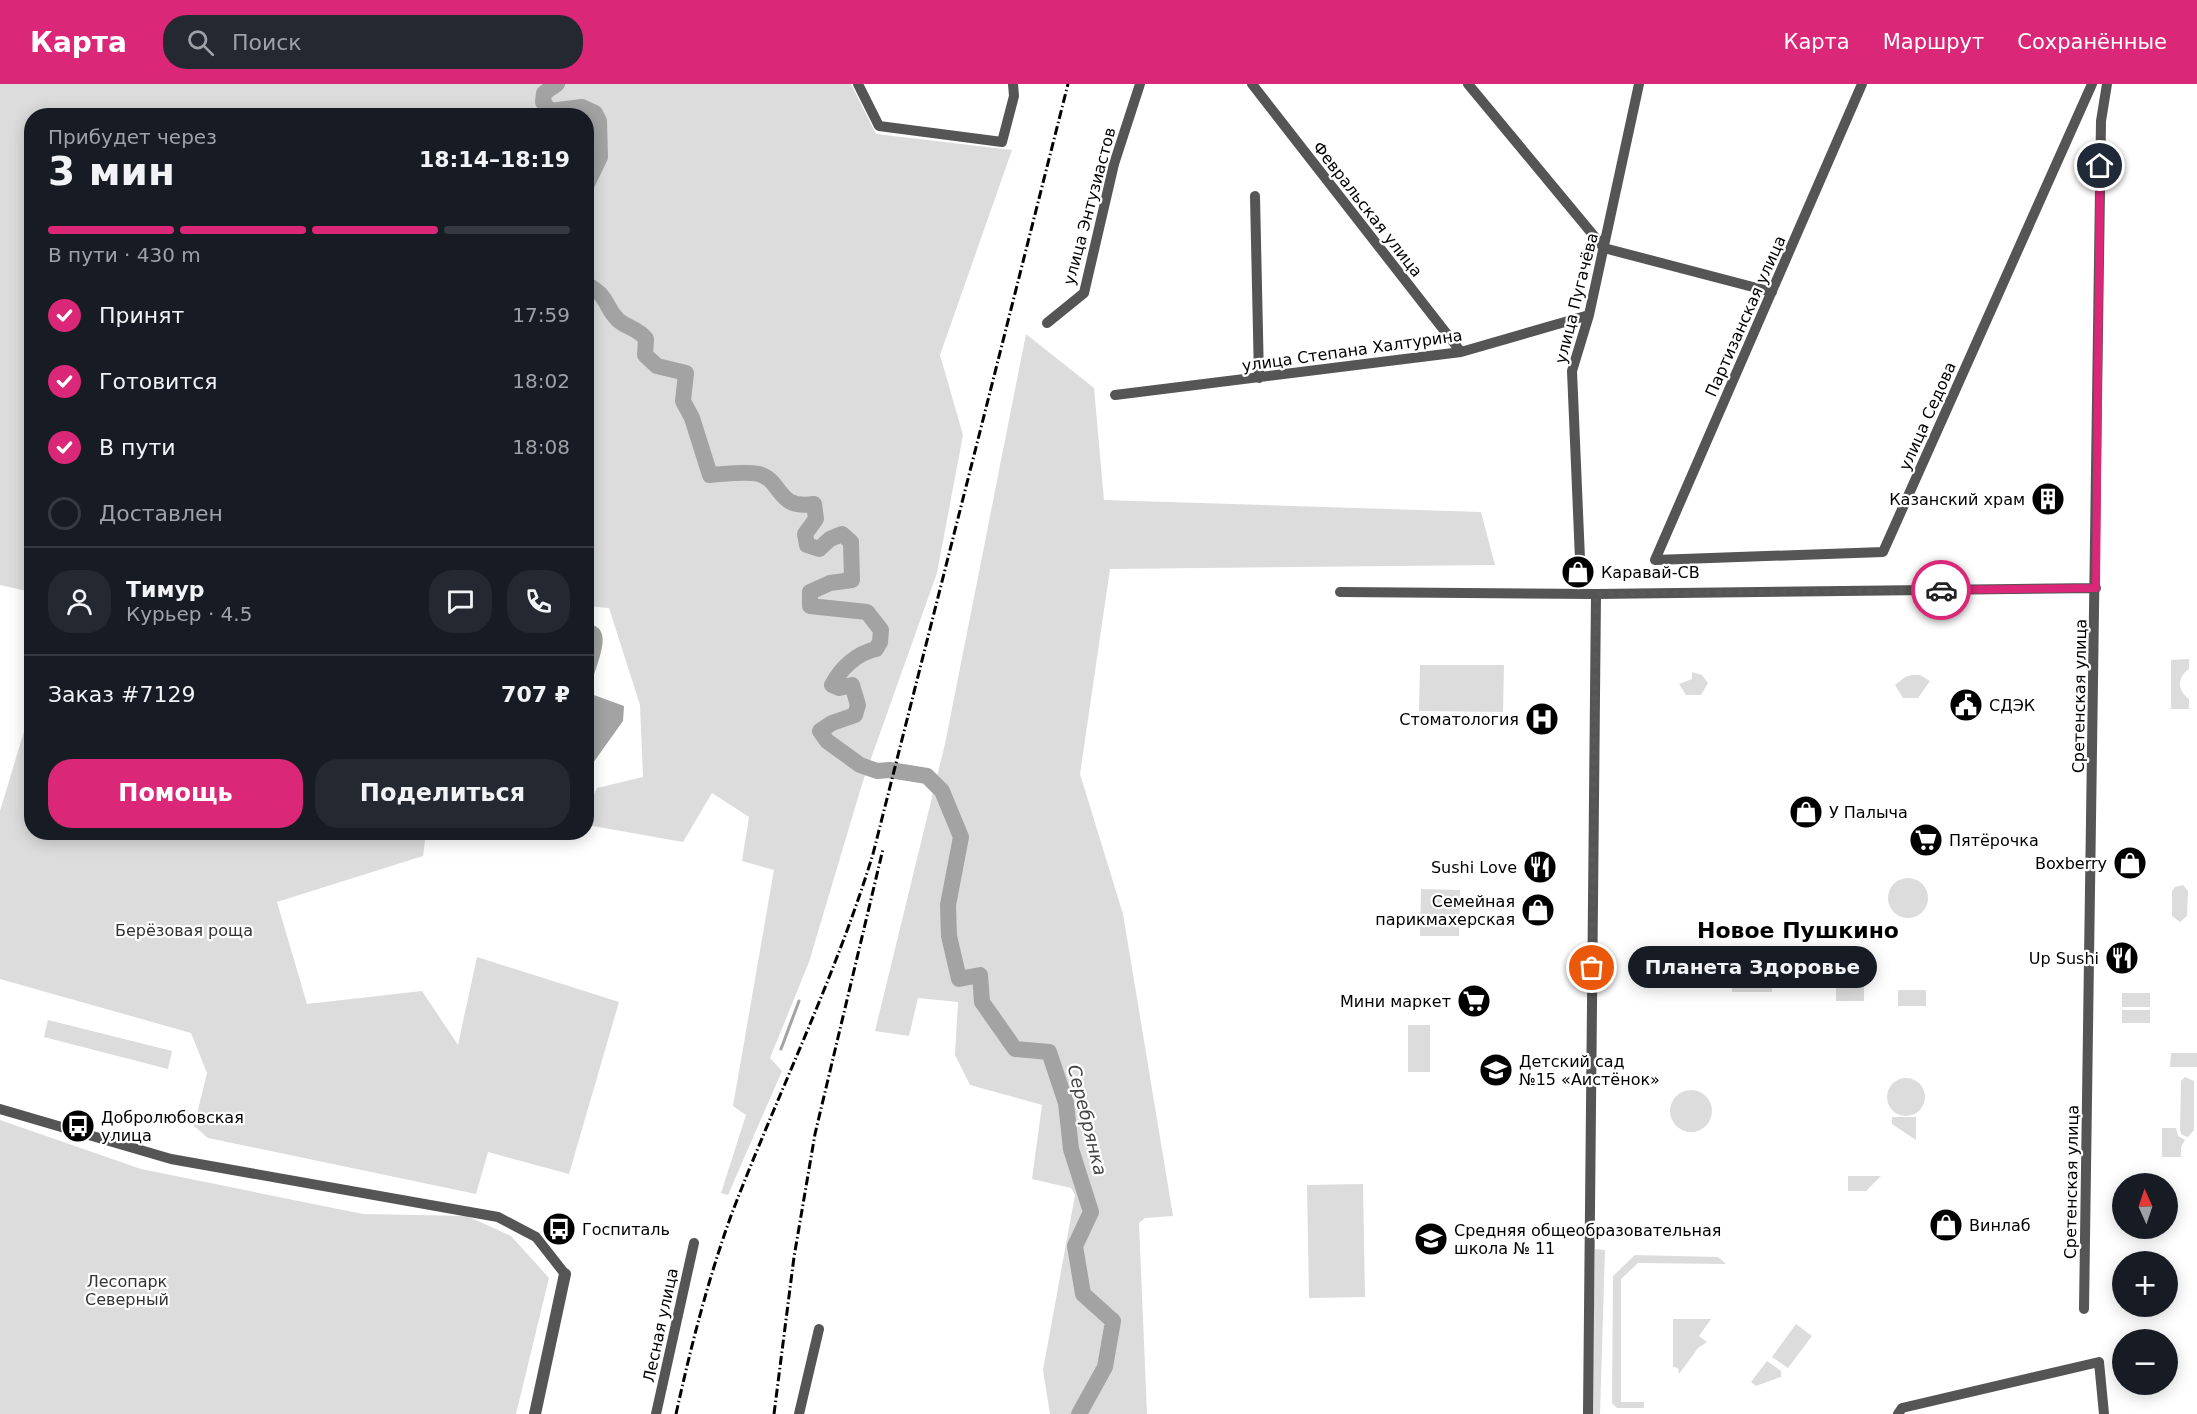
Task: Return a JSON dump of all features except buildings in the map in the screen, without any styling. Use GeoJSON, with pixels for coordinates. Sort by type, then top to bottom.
{"type":"FeatureCollection","features":[{"type":"Feature","properties":{"kind":"street"},"geometry":{"type":"LineString","coordinates":[[858,84],[879,126],[1002,142],[1014,96],[1013,84]]}},
{"type":"Feature","properties":{"kind":"street","name":"улица Энтузиастов"},"geometry":{"type":"LineString","coordinates":[[1047,323],[1084,293],[1114,164],[1140,84]]}},
{"type":"Feature","properties":{"kind":"street","name":"Февральская улица"},"geometry":{"type":"LineString","coordinates":[[1252,84],[1461,351]]}},
{"type":"Feature","properties":{"kind":"street"},"geometry":{"type":"LineString","coordinates":[[1468,84],[1604,248],[1772,292]]}},
{"type":"Feature","properties":{"kind":"street","name":"улица Пугачёва"},"geometry":{"type":"LineString","coordinates":[[1580,559],[1572,371],[1589,315],[1639,84]]}},
{"type":"Feature","properties":{"kind":"street","name":"Партизанская улица"},"geometry":{"type":"LineString","coordinates":[[1655,560],[1862,84]]}},
{"type":"Feature","properties":{"kind":"street","name":"улица Седова"},"geometry":{"type":"LineString","coordinates":[[1655,560],[1883,552],[2092,84]]}},
{"type":"Feature","properties":{"kind":"street","name":"Сретенская улица"},"geometry":{"type":"LineString","coordinates":[[2084,1309],[2101,121],[2107,84]]}},
{"type":"Feature","properties":{"kind":"street"},"geometry":{"type":"LineString","coordinates":[[1255,196],[1259,378]]}},
{"type":"Feature","properties":{"kind":"street","name":"улица Степана Халтурина"},"geometry":{"type":"LineString","coordinates":[[1115,395],[1461,351],[1589,315]]}},
{"type":"Feature","properties":{"kind":"street"},"geometry":{"type":"LineString","coordinates":[[1340,592],[1596,594],[2096,588]]}},
{"type":"Feature","properties":{"kind":"street"},"geometry":{"type":"LineString","coordinates":[[1587,1414],[1596,594]]}},
{"type":"Feature","properties":{"kind":"street"},"geometry":{"type":"LineString","coordinates":[[0,1109],[171,1159],[498,1217],[536,1237],[565,1274],[535,1414]]}},
{"type":"Feature","properties":{"kind":"street","name":"Лесная улица"},"geometry":{"type":"LineString","coordinates":[[656,1414],[694,1243]]}},
{"type":"Feature","properties":{"kind":"street"},"geometry":{"type":"LineString","coordinates":[[799,1414],[819,1329]]}},
{"type":"Feature","properties":{"kind":"street"},"geometry":{"type":"LineString","coordinates":[[1898,1414],[1902,1408],[2099,1362],[2104,1414]]}},
{"type":"Feature","properties":{"kind":"green space"},"geometry":{"type":"Polygon","coordinates":[[[0,84],[851,84],[876,134],[1012,150],[940,355],[963,435],[937,573],[863,781],[809,962],[770,1058],[782,1071],[728,1195],[721,1193],[746,1115],[733,1106],[774,870],[742,861],[749,817],[712,793],[683,842],[594,826],[594,794],[597,788],[643,777],[640,705],[609,608],[594,607],[594,108],[24,108],[24,590],[0,585],[0,84]]]}},
{"type":"Feature","properties":{"kind":"green space"},"geometry":{"type":"Polygon","coordinates":[[[1026,334],[1094,388],[1104,500],[1481,512],[1495,565],[1110,569],[1080,774],[1123,914],[1173,1216],[1145,1218],[1139,1223],[1147,1414],[1050,1414],[1043,1370],[1075,1195],[1071,1188],[1032,1179],[1042,1105],[970,1085],[955,1055],[958,1002],[918,998],[909,1036],[875,1031],[945,744],[1026,334]]]}},
{"type":"Feature","properties":{"kind":"green space"},"geometry":{"type":"Polygon","coordinates":[[[2189,659],[2189,669],[2182,676],[2180,684],[2182,692],[2189,699],[2189,709],[2171,709],[2171,660],[2189,659]]]}},
{"type":"Feature","properties":{"kind":"green space"},"geometry":{"type":"Polygon","coordinates":[[[1420,665],[1504,665],[1503,712],[1419,711],[1420,665]]]}},
{"type":"Feature","properties":{"kind":"green space"},"geometry":{"type":"Polygon","coordinates":[[[1692,672],[1702,675],[1708,683],[1701,695],[1686,695],[1679,684],[1692,679],[1692,672]]]}},
{"type":"Feature","properties":{"kind":"green space"},"geometry":{"type":"Polygon","coordinates":[[[1920,675],[1930,681],[1918,698],[1903,698],[1895,685],[1905,677],[1920,675]]]}},
{"type":"Feature","properties":{"kind":"green space","name":"Берёзовая роща"},"geometry":{"type":"Polygon","coordinates":[[[24,731],[24,840],[425,840],[423,856],[277,902],[307,1004],[422,991],[458,1045],[477,957],[619,1002],[569,1174],[488,1152],[476,1194],[208,1138],[194,1126],[207,1073],[191,1033],[0,979],[0,811],[24,731]]]}},
{"type":"Feature","properties":{"kind":"green space"},"geometry":{"type":"Polygon","coordinates":[[[1908,878],[1916,879],[1922,884],[1927,890],[1927,906],[1922,912],[1916,917],[1908,918],[1900,917],[1894,912],[1889,906],[1888,898],[1889,890],[1894,884],[1900,879],[1908,878]]]}},
{"type":"Feature","properties":{"kind":"green space"},"geometry":{"type":"Polygon","coordinates":[[[2183,885],[2188,891],[2187,916],[2180,922],[2172,916],[2172,891],[2175,887],[2183,885]]]}},
{"type":"Feature","properties":{"kind":"green space"},"geometry":{"type":"Polygon","coordinates":[[[1421,889],[1460,890],[1459,936],[1420,936],[1421,889]]]}},
{"type":"Feature","properties":{"kind":"green space"},"geometry":{"type":"Polygon","coordinates":[[[1732,982],[1772,982],[1772,992],[1732,992],[1732,982]]]}},
{"type":"Feature","properties":{"kind":"green space"},"geometry":{"type":"Polygon","coordinates":[[[1836,985],[1864,985],[1864,1001],[1836,1001],[1836,985]]]}},
{"type":"Feature","properties":{"kind":"green space"},"geometry":{"type":"Polygon","coordinates":[[[1898,990],[1926,990],[1926,1006],[1898,1006],[1898,990]]]}},
{"type":"Feature","properties":{"kind":"green space"},"geometry":{"type":"Polygon","coordinates":[[[2122,993],[2150,993],[2150,1007],[2122,1007],[2122,993]]]}},
{"type":"Feature","properties":{"kind":"green space"},"geometry":{"type":"Polygon","coordinates":[[[2122,1010],[2150,1010],[2150,1023],[2122,1023],[2122,1010]]]}},
{"type":"Feature","properties":{"kind":"green space"},"geometry":{"type":"Polygon","coordinates":[[[48,1020],[172,1051],[168,1069],[44,1037],[48,1020]]]}},
{"type":"Feature","properties":{"kind":"green space"},"geometry":{"type":"Polygon","coordinates":[[[1408,1025],[1430,1025],[1430,1072],[1408,1072],[1408,1025]]]}},
{"type":"Feature","properties":{"kind":"green space"},"geometry":{"type":"Polygon","coordinates":[[[2171,1053],[2197,1053],[2197,1067],[2170,1067],[2171,1053]]]}},
{"type":"Feature","properties":{"kind":"green space"},"geometry":{"type":"Polygon","coordinates":[[[2185,1077],[2194,1081],[2194,1130],[2188,1137],[2182,1135],[2180,1131],[2181,1081],[2185,1077]]]}},
{"type":"Feature","properties":{"kind":"green space"},"geometry":{"type":"Polygon","coordinates":[[[1906,1078],[1919,1084],[1925,1097],[1919,1110],[1906,1116],[1893,1110],[1887,1097],[1893,1084],[1906,1078]]]}},
{"type":"Feature","properties":{"kind":"green space"},"geometry":{"type":"Polygon","coordinates":[[[1691,1090],[1706,1096],[1712,1111],[1706,1126],[1691,1132],[1676,1126],[1670,1111],[1676,1096],[1691,1090]]]}},
{"type":"Feature","properties":{"kind":"green space"},"geometry":{"type":"Polygon","coordinates":[[[1892,1117],[1916,1117],[1916,1140],[1892,1124],[1892,1117]]]}},
{"type":"Feature","properties":{"kind":"green space","name":"Лесопарк Северный"},"geometry":{"type":"Polygon","coordinates":[[[0,1120],[141,1169],[363,1214],[467,1216],[511,1236],[549,1278],[516,1414],[0,1414],[0,1120]]]}},
{"type":"Feature","properties":{"kind":"green space"},"geometry":{"type":"Polygon","coordinates":[[[2162,1128],[2176,1128],[2178,1136],[2185,1140],[2181,1147],[2181,1157],[2162,1157],[2162,1128]]]}},
{"type":"Feature","properties":{"kind":"green space"},"geometry":{"type":"Polygon","coordinates":[[[1848,1176],[1881,1176],[1866,1191],[1848,1191],[1848,1176]]]}},
{"type":"Feature","properties":{"kind":"green space"},"geometry":{"type":"Polygon","coordinates":[[[1363,1184],[1365,1297],[1309,1298],[1307,1185],[1363,1184]]]}},
{"type":"Feature","properties":{"kind":"green space"},"geometry":{"type":"Polygon","coordinates":[[[1595,1249],[1605,1250],[1600,1414],[1592,1414],[1595,1249]]]}},
{"type":"Feature","properties":{"kind":"green space"},"geometry":{"type":"Polygon","coordinates":[[[1635,1255],[1718,1257],[1726,1264],[1638,1263],[1621,1279],[1621,1402],[1644,1402],[1644,1408],[1617,1408],[1612,1403],[1613,1276],[1635,1255]]]}},
{"type":"Feature","properties":{"kind":"green space"},"geometry":{"type":"Polygon","coordinates":[[[1673,1319],[1711,1319],[1699,1336],[1707,1342],[1698,1348],[1679,1374],[1678,1368],[1673,1367],[1673,1319]]]}},
{"type":"Feature","properties":{"kind":"green space"},"geometry":{"type":"Polygon","coordinates":[[[1796,1324],[1812,1336],[1788,1368],[1772,1357],[1796,1324]]]}},
{"type":"Feature","properties":{"kind":"green space"},"geometry":{"type":"Polygon","coordinates":[[[1767,1361],[1781,1371],[1781,1377],[1756,1386],[1751,1382],[1767,1361]]]}},
{"type":"Feature","properties":{"kind":"shaded area"},"geometry":{"type":"Polygon","coordinates":[[[594,626],[602,634],[601,654],[594,676],[594,626]]]}},
{"type":"Feature","properties":{"kind":"shaded area"},"geometry":{"type":"Polygon","coordinates":[[[594,695],[624,706],[623,721],[594,762],[594,695]]]}},
{"type":"Feature","properties":{"kind":"waterway","name":"Серебрянка"},"geometry":{"type":"LineString","coordinates":[[548,108],[543,102],[544,93],[557,84]]}},
{"type":"Feature","properties":{"kind":"waterway","name":"Серебрянка"},"geometry":{"type":"LineString","coordinates":[[574,108],[584,108]]}},
{"type":"Feature","properties":{"kind":"waterway","name":"Серебрянка"},"geometry":{"type":"LineString","coordinates":[[594,113],[599,121],[600,157],[594,169]]}},
{"type":"Feature","properties":{"kind":"waterway","name":"Серебрянка"},"geometry":{"type":"LineString","coordinates":[[594,289],[618,320],[643,335],[646,339],[645,355],[657,366],[686,373],[683,401],[692,418],[710,475],[759,474],[772,482],[781,494],[793,503],[814,504],[816,519],[805,534],[807,545],[819,549],[830,539],[842,534],[851,542],[852,580],[830,583],[810,592],[810,606],[867,612],[881,630],[880,642],[876,649],[850,662],[832,685],[839,688],[852,685],[858,705],[855,715],[832,723],[820,731],[827,741],[860,765],[877,771],[890,770],[927,776],[942,791],[961,837],[948,905],[949,936],[959,979],[980,975],[982,1002],[1015,1049],[1049,1052],[1066,1103],[1071,1149],[1091,1212],[1075,1246],[1083,1294],[1113,1321],[1105,1367],[1079,1414]]}},
{"type":"Feature","properties":{"kind":"waterway"},"geometry":{"type":"LineString","coordinates":[[781,1049],[799,1001]]}},
{"type":"Feature","properties":{"kind":"railway"},"geometry":{"type":"LineString","coordinates":[[676,1414],[701,1313],[732,1213],[824,990],[873,854],[1068,84]]}},
{"type":"Feature","properties":{"kind":"railway"},"geometry":{"type":"LineString","coordinates":[[774,1414],[794,1257],[815,1134],[883,849]]}},
{"type":"Feature","properties":{"kind":"way so far"},"geometry":{"type":"LineString","coordinates":[[1592,968],[1596,594],[1941,590]]}},
{"type":"Feature","properties":{"kind":"place","name":"Казанский храм"},"geometry":{"type":"Point","coordinates":[2048,499]}},
{"type":"Feature","properties":{"kind":"place","name":"Каравай-СВ"},"geometry":{"type":"Point","coordinates":[1578,572]}},
{"type":"Feature","properties":{"kind":"place","name":"СДЭК"},"geometry":{"type":"Point","coordinates":[1966,705]}},
{"type":"Feature","properties":{"kind":"place","name":"Стоматология"},"geometry":{"type":"Point","coordinates":[1542,719]}},
{"type":"Feature","properties":{"kind":"place","name":"У Палыча"},"geometry":{"type":"Point","coordinates":[1806,812]}},
{"type":"Feature","properties":{"kind":"place","name":"Пятёрочка"},"geometry":{"type":"Point","coordinates":[1926,840]}},
{"type":"Feature","properties":{"kind":"place","name":"Boxberry"},"geometry":{"type":"Point","coordinates":[2130,863]}},
{"type":"Feature","properties":{"kind":"place","name":"Sushi Love"},"geometry":{"type":"Point","coordinates":[1540,867]}},
{"type":"Feature","properties":{"kind":"place","name":"Семейная парикмахерская"},"geometry":{"type":"Point","coordinates":[1538,910]}},
{"type":"Feature","properties":{"kind":"place","name":"Up Sushi"},"geometry":{"type":"Point","coordinates":[2122,958]}},
{"type":"Feature","properties":{"kind":"place","name":"Планета Здоровье"},"geometry":{"type":"Point","coordinates":[1592,968]}},
{"type":"Feature","properties":{"kind":"place","name":"Мини маркет"},"geometry":{"type":"Point","coordinates":[1474,1001]}},
{"type":"Feature","properties":{"kind":"place","name":"Детский сад №15 «Аистёнок»"},"geometry":{"type":"Point","coordinates":[1496,1070]}},
{"type":"Feature","properties":{"kind":"place","name":"Добролюбовская улица"},"geometry":{"type":"Point","coordinates":[78,1126]}},
{"type":"Feature","properties":{"kind":"place","name":"Винлаб"},"geometry":{"type":"Point","coordinates":[1946,1225]}},
{"type":"Feature","properties":{"kind":"place","name":"Госпиталь"},"geometry":{"type":"Point","coordinates":[559,1229]}},
{"type":"Feature","properties":{"kind":"place","name":"Средняя общеобразовательная школа № 11"},"geometry":{"type":"Point","coordinates":[1431,1239]}},
{"type":"Feature","properties":{"kind":"district","name":"Новое Пушкино"},"geometry":{"type":"Point","coordinates":[1798,930]}},
{"type":"Feature","properties":{"kind":"route"},"geometry":{"type":"LineString","coordinates":[[1941,590],[2096,588],[2100,166]]}}]}
